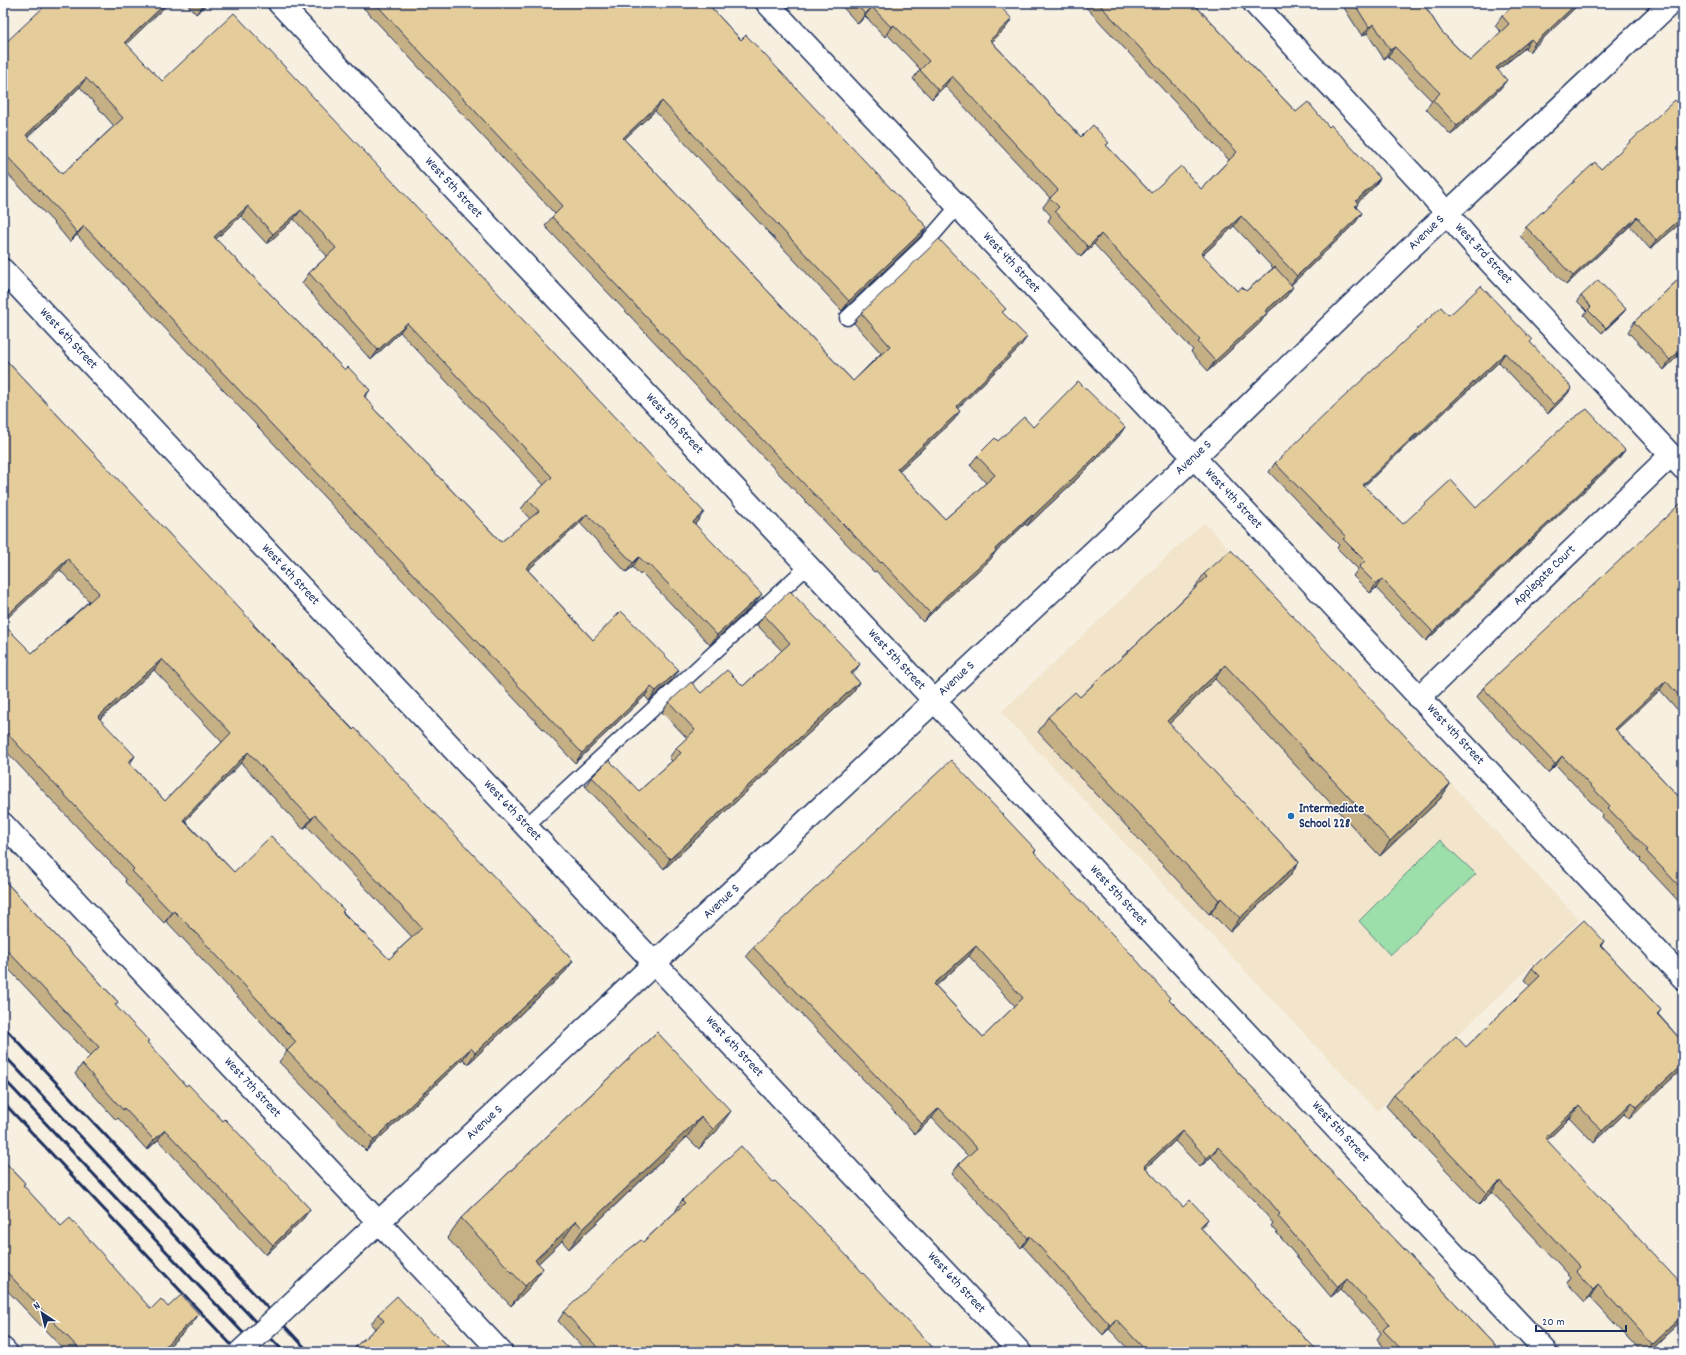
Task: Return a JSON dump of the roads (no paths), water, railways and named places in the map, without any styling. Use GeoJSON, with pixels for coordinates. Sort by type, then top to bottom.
{"type":"FeatureCollection","features":[{"type":"Feature","properties":{"kind":"street","name":"West 5th Street"},"geometry":{"type":"LineString","coordinates":[[279,3],[1546,1352]]}},
{"type":"Feature","properties":{"kind":"street","name":"West 4th Street"},"geometry":{"type":"LineString","coordinates":[[767,3],[1683,978]]}},
{"type":"Feature","properties":{"kind":"street","name":"West 3rd Street"},"geometry":{"type":"LineString","coordinates":[[1254,3],[1419,181],[1446,214],[1677,461]]}},
{"type":"Feature","properties":{"kind":"street","name":"Avenue S"},"geometry":{"type":"LineString","coordinates":[[240,1352],[656,964],[1194,457],[1446,214],[1671,3]]}},
{"type":"Feature","properties":{"kind":"street","name":"West 6th Street"},"geometry":{"type":"LineString","coordinates":[[3,270],[1020,1352]]}},
{"type":"Feature","properties":{"kind":"street","name":"Applegate Court"},"geometry":{"type":"LineString","coordinates":[[1420,698],[1677,461]]}},
{"type":"Feature","properties":{"kind":"street","name":"West 7th Street"},"geometry":{"type":"LineString","coordinates":[[3,824],[501,1352]]}},
{"type":"Feature","properties":{"kind":"street"},"geometry":{"type":"LineString","coordinates":[[3,1349],[6,1352]]}},
{"type":"Feature","properties":{"kind":"lane"},"geometry":{"type":"LineString","coordinates":[[847,318],[926,243],[958,206]]}},
{"type":"Feature","properties":{"kind":"lane"},"geometry":{"type":"LineString","coordinates":[[526,826],[808,566]]}},
{"type":"Feature","properties":{"kind":"railway"},"geometry":{"type":"LineString","coordinates":[[3,1026],[309,1352]]}},
{"type":"Feature","properties":{"kind":"railway"},"geometry":{"type":"LineString","coordinates":[[3,1054],[284,1352]]}},
{"type":"Feature","properties":{"kind":"railway"},"geometry":{"type":"LineString","coordinates":[[3,1078],[261,1352]]}},
{"type":"Feature","properties":{"kind":"railway"},"geometry":{"type":"LineString","coordinates":[[3,1102],[238,1352]]}},
{"type":"Feature","properties":{"kind":"place","name":"Intermediate School 228"},"geometry":{"type":"Point","coordinates":[1291,816]}}]}
